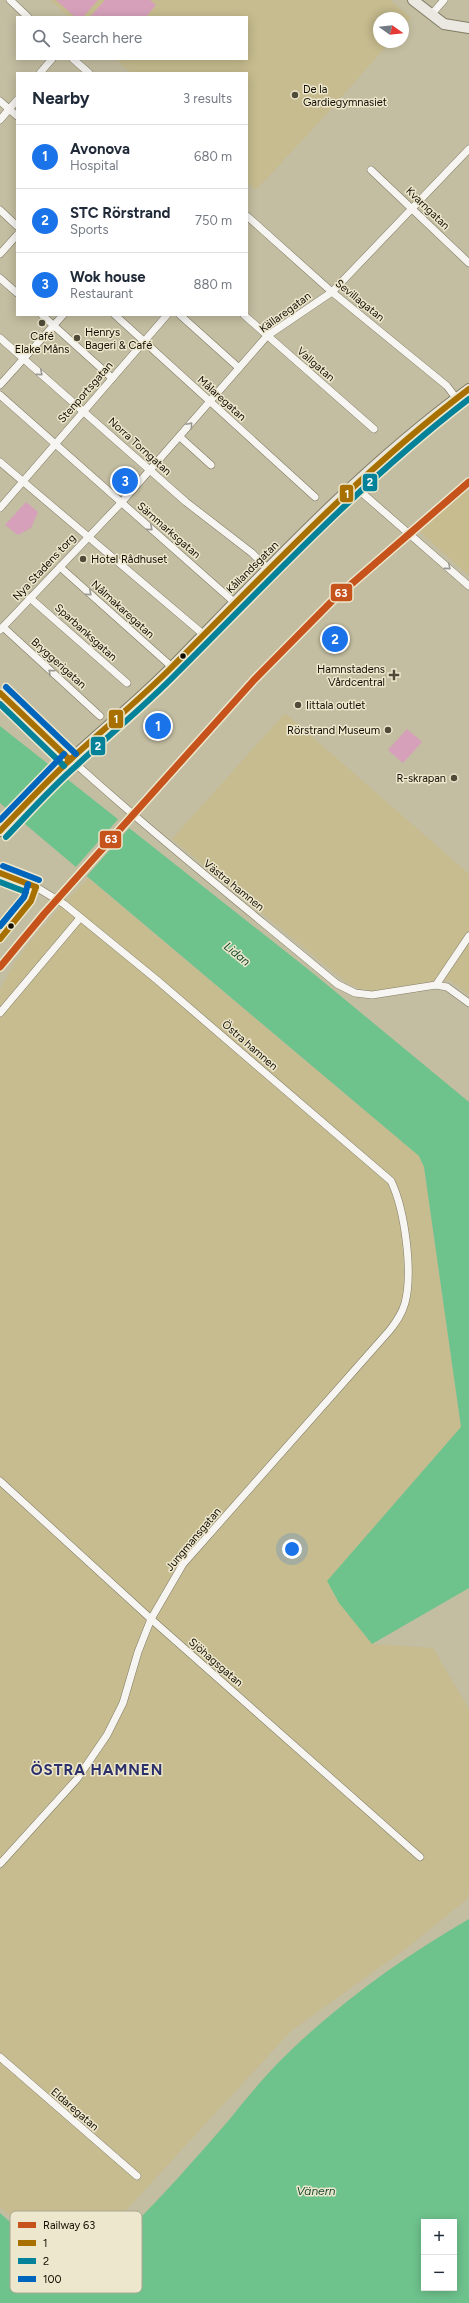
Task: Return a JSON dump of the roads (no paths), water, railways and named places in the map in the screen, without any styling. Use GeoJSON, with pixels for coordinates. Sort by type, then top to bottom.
{"type":"FeatureCollection","features":[{"type":"Feature","properties":{"kind":"main road"},"geometry":{"type":"LineString","coordinates":[[413,0],[431,15],[448,25],[469,28]]}},
{"type":"Feature","properties":{"kind":"main road","name":"Kållandsgatan"},"geometry":{"type":"LineString","coordinates":[[0,832],[59,770],[172,667],[234,602],[353,485],[395,447],[469,389]]}},
{"type":"Feature","properties":{"kind":"street"},"geometry":{"type":"LineString","coordinates":[[10,0],[27,16]]}},
{"type":"Feature","properties":{"kind":"street"},"geometry":{"type":"LineString","coordinates":[[431,15],[444,0]]}},
{"type":"Feature","properties":{"kind":"street"},"geometry":{"type":"LineString","coordinates":[[41,72],[51,60]]}},
{"type":"Feature","properties":{"kind":"street"},"geometry":{"type":"LineString","coordinates":[[74,60],[88,72]]}},
{"type":"Feature","properties":{"kind":"street"},"geometry":{"type":"LineString","coordinates":[[0,101],[16,115]]}},
{"type":"Feature","properties":{"kind":"street"},"geometry":{"type":"LineString","coordinates":[[0,120],[16,101]]}},
{"type":"Feature","properties":{"kind":"street","name":"Källaregatan"},"geometry":{"type":"LineString","coordinates":[[88,536],[121,503],[267,336],[332,292],[469,149]]}},
{"type":"Feature","properties":{"kind":"street","name":"Kvarngatan"},"geometry":{"type":"LineString","coordinates":[[371,170],[469,263]]}},
{"type":"Feature","properties":{"kind":"street"},"geometry":{"type":"LineString","coordinates":[[0,210],[16,225]]}},
{"type":"Feature","properties":{"kind":"street","name":"Sevillagatan"},"geometry":{"type":"LineString","coordinates":[[248,219],[332,292],[448,386],[456,398]]}},
{"type":"Feature","properties":{"kind":"street"},"geometry":{"type":"LineString","coordinates":[[0,254],[16,236]]}},
{"type":"Feature","properties":{"kind":"street"},"geometry":{"type":"LineString","coordinates":[[0,278],[16,292]]}},
{"type":"Feature","properties":{"kind":"street"},"geometry":{"type":"LineString","coordinates":[[43,316],[112,378]]}},
{"type":"Feature","properties":{"kind":"street"},"geometry":{"type":"LineString","coordinates":[[0,385],[62,316]]}},
{"type":"Feature","properties":{"kind":"street","name":"Målaregatan"},"geometry":{"type":"LineString","coordinates":[[116,316],[315,497]]}},
{"type":"Feature","properties":{"kind":"street","name":"Stenportsgatan"},"geometry":{"type":"LineString","coordinates":[[0,508],[166,316]]}},
{"type":"Feature","properties":{"kind":"street"},"geometry":{"type":"LineString","coordinates":[[181,316],[239,368]]}},
{"type":"Feature","properties":{"kind":"street","name":"Vallgatan"},"geometry":{"type":"LineString","coordinates":[[245,316],[374,429]]}},
{"type":"Feature","properties":{"kind":"street","name":"Norra Torngatan"},"geometry":{"type":"LineString","coordinates":[[0,338],[151,469],[186,502],[252,553],[268,569]]}},
{"type":"Feature","properties":{"kind":"street","name":"Särnmarksgatan"},"geometry":{"type":"LineString","coordinates":[[0,395],[54,445],[234,602]]}},
{"type":"Feature","properties":{"kind":"street"},"geometry":{"type":"LineString","coordinates":[[180,437],[211,465]]}},
{"type":"Feature","properties":{"kind":"street"},"geometry":{"type":"LineString","coordinates":[[0,462],[22,483],[88,536],[203,634]]}},
{"type":"Feature","properties":{"kind":"street"},"geometry":{"type":"LineString","coordinates":[[353,485],[469,586]]}},
{"type":"Feature","properties":{"kind":"street","name":"Nya Stadens torg"},"geometry":{"type":"LineString","coordinates":[[2,629],[88,536]]}},
{"type":"Feature","properties":{"kind":"street","name":"Nålmakaregatan"},"geometry":{"type":"LineString","coordinates":[[60,567],[172,667]]}},
{"type":"Feature","properties":{"kind":"street","name":"Sparbanksgatan"},"geometry":{"type":"LineString","coordinates":[[30,598],[127,683]]}},
{"type":"Feature","properties":{"kind":"street","name":"Bryggerigatan"},"geometry":{"type":"LineString","coordinates":[[2,629],[100,716]]}},
{"type":"Feature","properties":{"kind":"street","name":"Västra hamnen"},"geometry":{"type":"LineString","coordinates":[[0,693],[70,760],[177,852],[337,984],[354,993],[372,995],[436,985]]}},
{"type":"Feature","properties":{"kind":"street","name":"Östra hamnen"},"geometry":{"type":"LineString","coordinates":[[0,873],[50,894],[157,980],[391,1181],[397,1194],[402,1216],[407,1250],[407,1287]]}},
{"type":"Feature","properties":{"kind":"street"},"geometry":{"type":"LineString","coordinates":[[0,1013],[80,918]]}},
{"type":"Feature","properties":{"kind":"street"},"geometry":{"type":"LineString","coordinates":[[469,936],[436,985],[447,986],[469,1003]]}},
{"type":"Feature","properties":{"kind":"street","name":"Jungmansgatan"},"geometry":{"type":"LineString","coordinates":[[0,1864],[77,1779],[107,1735],[123,1703],[138,1652],[151,1619],[183,1564],[390,1330],[400,1316],[405,1304],[407,1287]]}},
{"type":"Feature","properties":{"kind":"street","name":"Sjöhagsgatan"},"geometry":{"type":"LineString","coordinates":[[0,1481],[151,1619],[420,1857]]}},
{"type":"Feature","properties":{"kind":"street","name":"Eldaregatan"},"geometry":{"type":"LineString","coordinates":[[0,2057],[137,2176]]}},
{"type":"Feature","properties":{"kind":"water","name":"Lidan"},"geometry":{"type":"Polygon","coordinates":[[[0,726],[314,974],[469,1102],[469,1588],[372,1644],[339,1603],[327,1581],[461,1427],[424,1167],[419,1156],[0,803],[0,726]]]}},
{"type":"Feature","properties":{"kind":"water","name":"Vänern"},"geometry":{"type":"Polygon","coordinates":[[[469,1919],[469,2303],[0,2303],[0,2213],[10,2222],[10,2293],[142,2293],[142,2215],[179,2177],[276,2065],[320,2023],[393,1967],[443,1934],[469,1919]]]}},
{"type":"Feature","properties":{"kind":"rail line","name":"63"},"geometry":{"type":"LineString","coordinates":[[0,967],[44,914],[254,680],[333,600],[469,482]]}},
{"type":"Feature","properties":{"kind":"place","name":"De la Gardiegymnasiet"},"geometry":{"type":"Point","coordinates":[295,95]}},
{"type":"Feature","properties":{"kind":"place","name":"Café Elake Måns"},"geometry":{"type":"Point","coordinates":[42,323]}},
{"type":"Feature","properties":{"kind":"place","name":"Henrys Bageri & Café"},"geometry":{"type":"Point","coordinates":[77,338]}},
{"type":"Feature","properties":{"kind":"place","name":"Wok house"},"geometry":{"type":"Point","coordinates":[125,481]}},
{"type":"Feature","properties":{"kind":"place","name":"Hotel Rådhuset"},"geometry":{"type":"Point","coordinates":[83,559]}},
{"type":"Feature","properties":{"kind":"place","name":"STC Rörstrand"},"geometry":{"type":"Point","coordinates":[335,639]}},
{"type":"Feature","properties":{"kind":"place","name":"Hamnstadens Vårdcentral"},"geometry":{"type":"Point","coordinates":[394,675]}},
{"type":"Feature","properties":{"kind":"place","name":"Iittala outlet"},"geometry":{"type":"Point","coordinates":[298,705]}},
{"type":"Feature","properties":{"kind":"place","name":"Avonova"},"geometry":{"type":"Point","coordinates":[158,726]}},
{"type":"Feature","properties":{"kind":"place","name":"Rörstrand Museum"},"geometry":{"type":"Point","coordinates":[388,730]}},
{"type":"Feature","properties":{"kind":"place","name":"R-skrapan"},"geometry":{"type":"Point","coordinates":[454,778]}},
{"type":"Feature","properties":{"kind":"district","name":"ÖSTRA HAMNEN"},"geometry":{"type":"Point","coordinates":[97,1770]}}]}
